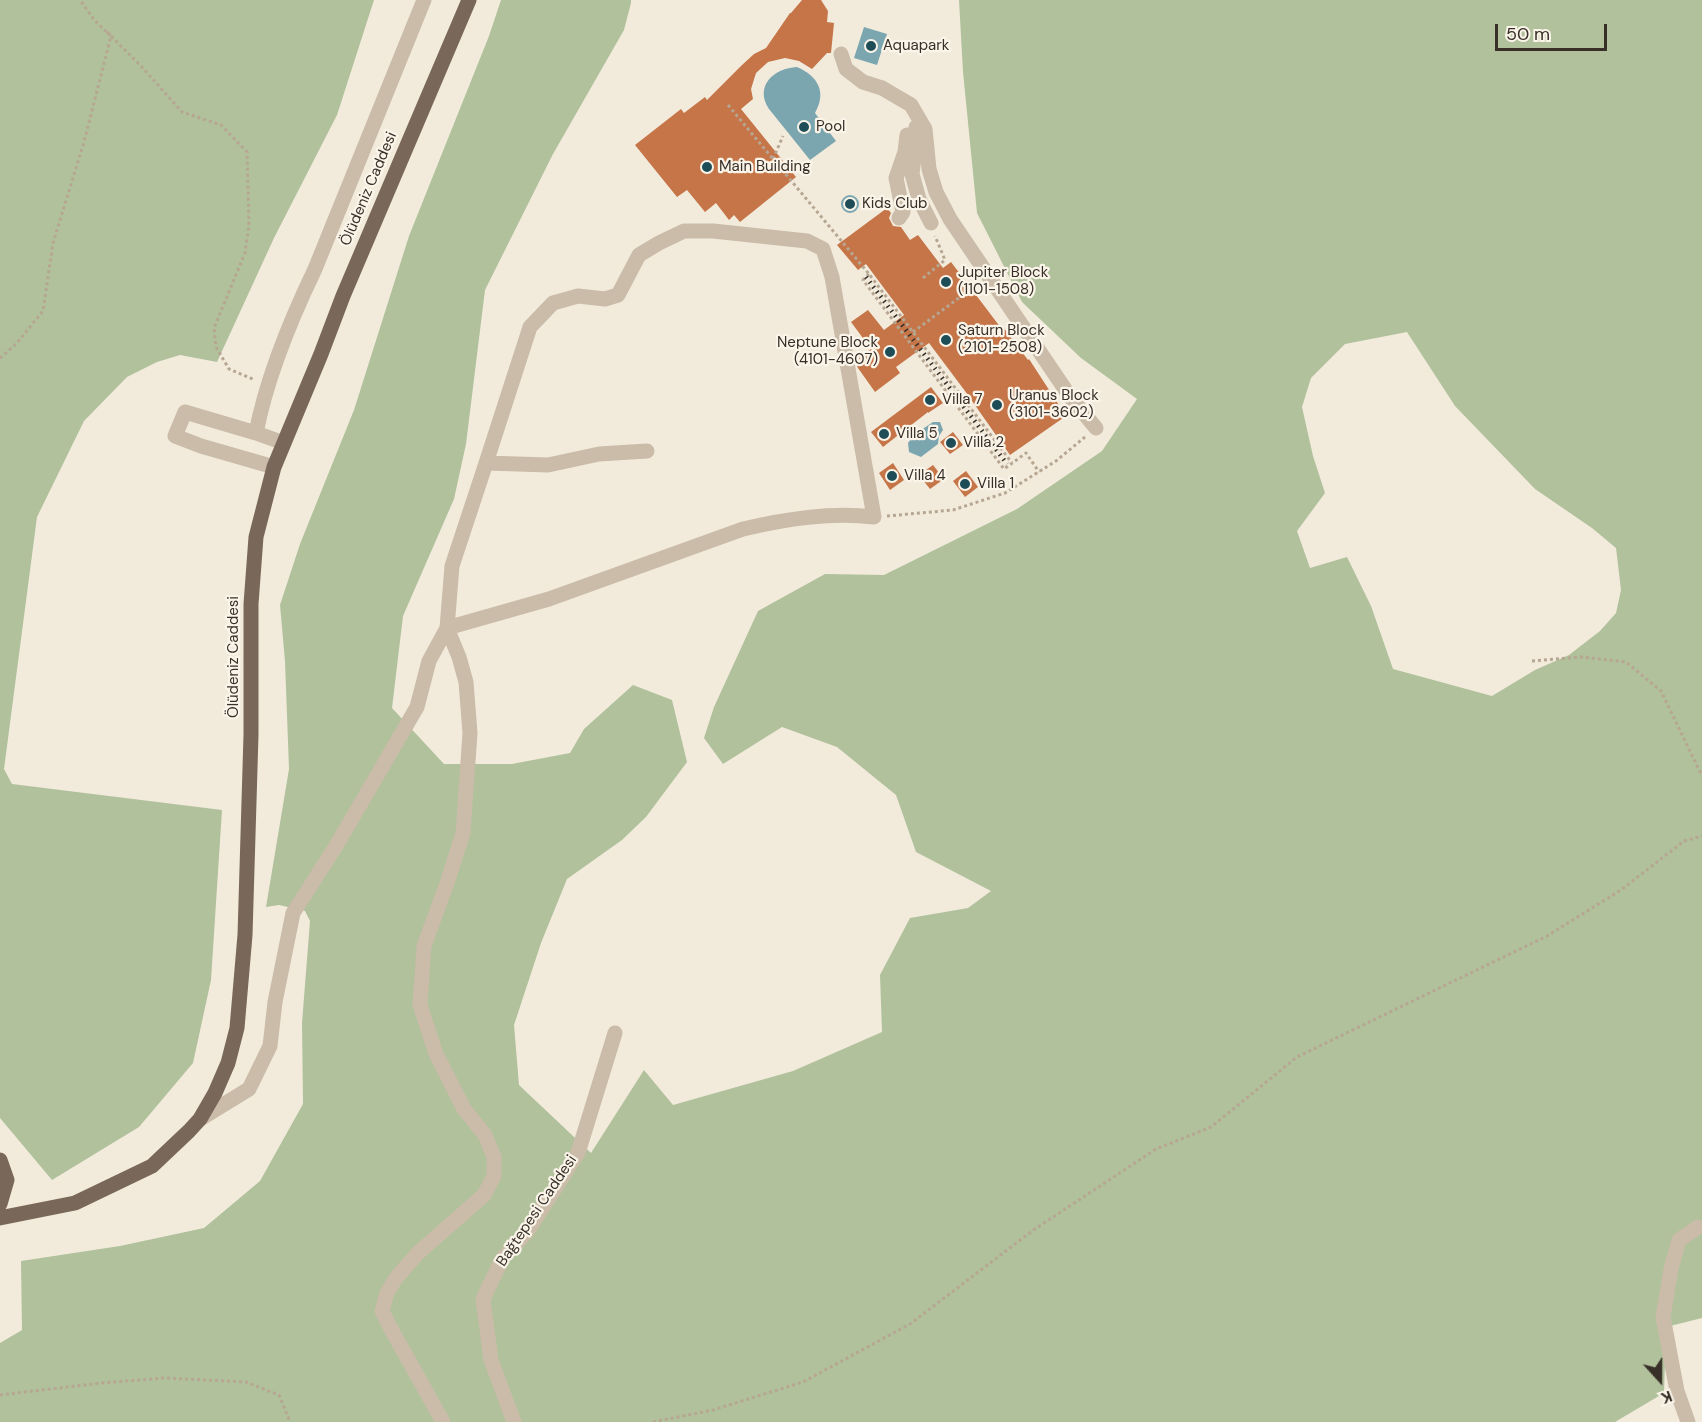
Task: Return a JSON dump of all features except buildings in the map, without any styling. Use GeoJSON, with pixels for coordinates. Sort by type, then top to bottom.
{"type":"FeatureCollection","features":[{"type":"Feature","properties":{"kind":"main road","name":"Ölüdeniz Caddesi"},"geometry":{"type":"LineString","coordinates":[[0,1218],[75,1203],[152,1166],[200,1119],[228,1063],[237,1028],[245,935],[251,604],[256,537],[274,467],[343,296],[469,0]]}},
{"type":"Feature","properties":{"kind":"main road"},"geometry":{"type":"LineString","coordinates":[[0,1160],[7,1180],[0,1204]]}},
{"type":"Feature","properties":{"kind":"street"},"geometry":{"type":"LineString","coordinates":[[256,433],[267,385],[299,302],[320,258],[424,0]]}},
{"type":"Feature","properties":{"kind":"street"},"geometry":{"type":"LineString","coordinates":[[841,54],[846,69],[863,82],[882,88],[911,105],[925,129],[929,169],[936,192],[950,219],[1071,398],[1096,428]]}},
{"type":"Feature","properties":{"kind":"street"},"geometry":{"type":"LineString","coordinates":[[899,218],[903,212],[896,178],[905,152],[909,121],[903,100]]}},
{"type":"Feature","properties":{"kind":"street"},"geometry":{"type":"LineString","coordinates":[[903,100],[916,124],[912,174],[919,199],[931,223]]}},
{"type":"Feature","properties":{"kind":"street"},"geometry":{"type":"LineString","coordinates":[[200,1119],[249,1089],[270,1046],[275,1002],[293,913],[336,846],[417,707],[429,662],[447,628],[452,566],[530,327],[553,303],[578,296],[605,299],[618,295],[639,255],[684,231],[713,231],[807,241],[823,249],[832,277],[874,517],[827,516],[774,522],[743,530],[549,599],[447,628]]}},
{"type":"Feature","properties":{"kind":"street"},"geometry":{"type":"LineString","coordinates":[[274,467],[201,446],[176,436],[185,412],[284,443]]}},
{"type":"Feature","properties":{"kind":"street"},"geometry":{"type":"LineString","coordinates":[[486,463],[548,465],[599,454],[647,451]]}},
{"type":"Feature","properties":{"kind":"street"},"geometry":{"type":"LineString","coordinates":[[443,1422],[382,1311],[387,1293],[396,1278],[418,1253],[484,1195],[494,1176],[494,1157],[485,1135],[464,1109],[436,1054],[420,1005],[424,946],[463,833],[467,785],[470,733],[466,682],[447,628]]}},
{"type":"Feature","properties":{"kind":"street","name":"Bağtepesi Caddesi"},"geometry":{"type":"LineString","coordinates":[[514,1422],[491,1360],[483,1299],[502,1258],[527,1232],[578,1153],[615,1034]]}},
{"type":"Feature","properties":{"kind":"street"},"geometry":{"type":"LineString","coordinates":[[1688,1422],[1677,1390],[1663,1317],[1678,1240],[1698,1227]]}},
{"type":"Feature","properties":{"kind":"path"},"geometry":{"type":"LineString","coordinates":[[80,0],[95,21],[141,66],[182,112],[221,125],[247,152],[249,225],[245,253],[214,328],[216,347],[229,369],[267,385]]}},
{"type":"Feature","properties":{"kind":"path"},"geometry":{"type":"LineString","coordinates":[[0,358],[16,344],[43,311],[52,243],[84,142],[111,36],[107,33]]}},
{"type":"Feature","properties":{"kind":"path"},"geometry":{"type":"LineString","coordinates":[[728,105],[868,274],[1012,463]]}},
{"type":"Feature","properties":{"kind":"path"},"geometry":{"type":"LineString","coordinates":[[773,159],[783,136]]}},
{"type":"Feature","properties":{"kind":"path"},"geometry":{"type":"LineString","coordinates":[[931,223],[942,237]]}},
{"type":"Feature","properties":{"kind":"path"},"geometry":{"type":"LineString","coordinates":[[923,278],[945,260],[931,223]]}},
{"type":"Feature","properties":{"kind":"path"},"geometry":{"type":"LineString","coordinates":[[868,274],[863,280],[997,460],[1005,469],[1026,453],[1039,472]]}},
{"type":"Feature","properties":{"kind":"path"},"geometry":{"type":"LineString","coordinates":[[912,332],[975,286],[970,278]]}},
{"type":"Feature","properties":{"kind":"path"},"geometry":{"type":"LineString","coordinates":[[874,517],[953,510],[1005,493],[1056,461],[1096,428]]}},
{"type":"Feature","properties":{"kind":"path"},"geometry":{"type":"LineString","coordinates":[[1532,661],[1581,657],[1626,662],[1661,692],[1702,776]]}},
{"type":"Feature","properties":{"kind":"path"},"geometry":{"type":"LineString","coordinates":[[653,1422],[713,1410],[803,1382],[910,1324],[1032,1231],[1156,1149],[1211,1127],[1297,1057],[1546,936],[1621,890],[1684,841],[1702,836]]}},
{"type":"Feature","properties":{"kind":"path"},"geometry":{"type":"LineString","coordinates":[[0,1395],[165,1378],[246,1382],[279,1395],[290,1422]]}},
{"type":"Feature","properties":{"kind":"green space"},"geometry":{"type":"Polygon","coordinates":[[[0,0],[374,0],[337,115],[274,238],[217,362],[180,355],[157,362],[127,377],[84,421],[37,517],[4,769],[12,784],[222,810],[211,980],[193,1063],[139,1127],[52,1180],[0,1118],[0,0]]]}},
{"type":"Feature","properties":{"kind":"green space"},"geometry":{"type":"Polygon","coordinates":[[[501,0],[631,0],[624,30],[553,154],[485,290],[466,444],[454,499],[403,616],[392,708],[444,764],[512,764],[570,753],[584,729],[633,685],[672,700],[687,762],[646,817],[622,840],[567,879],[541,943],[514,1025],[519,1085],[591,1153],[644,1070],[673,1105],[793,1071],[882,1032],[880,975],[910,918],[968,908],[991,891],[916,852],[896,795],[837,747],[782,727],[723,764],[704,738],[714,707],[758,611],[825,574],[884,575],[1017,509],[1102,451],[1137,399],[1081,358],[1022,302],[977,213],[963,72],[959,0],[1702,0],[1702,1318],[1666,1327],[1664,1393],[1615,1422],[0,1422],[0,1343],[22,1330],[21,1261],[120,1246],[204,1228],[260,1181],[303,1104],[302,1023],[310,921],[305,911],[279,905],[266,907],[289,769],[285,661],[280,605],[300,544],[354,410],[409,236],[489,36],[501,0]],[[1407,332],[1345,344],[1311,378],[1302,407],[1313,456],[1325,493],[1297,531],[1310,568],[1347,557],[1371,606],[1393,669],[1492,696],[1535,670],[1569,655],[1600,631],[1616,613],[1621,590],[1616,548],[1592,528],[1535,489],[1455,406],[1407,332]]]}},
{"type":"Feature","properties":{"kind":"water","name":"Aquapark"},"geometry":{"type":"Polygon","coordinates":[[[864,27],[887,34],[877,65],[854,58],[864,27]]]}},
{"type":"Feature","properties":{"kind":"water","name":"Pool"},"geometry":{"type":"Polygon","coordinates":[[[797,67],[810,75],[818,85],[820,98],[815,113],[836,141],[810,160],[765,101],[765,86],[769,80],[781,71],[797,67]]]}},
{"type":"Feature","properties":{"kind":"water","name":"Kids Club"},"geometry":{"type":"Polygon","coordinates":[[[850,195],[858,200],[859,204],[854,212],[850,213],[842,208],[841,204],[846,196],[850,195]]]}},
{"type":"Feature","properties":{"kind":"water"},"geometry":{"type":"Polygon","coordinates":[[[933,422],[940,422],[943,430],[938,444],[921,457],[909,452],[908,443],[915,434],[933,422]]]}},
{"type":"Feature","properties":{"kind":"railway"},"geometry":{"type":"LineString","coordinates":[[866,277],[1007,464]]}},
{"type":"Feature","properties":{"kind":"place","name":"Aquapark"},"geometry":{"type":"Point","coordinates":[871,46]}},
{"type":"Feature","properties":{"kind":"place","name":"Pool"},"geometry":{"type":"Point","coordinates":[804,127]}},
{"type":"Feature","properties":{"kind":"place","name":"Main Building"},"geometry":{"type":"Point","coordinates":[707,167]}},
{"type":"Feature","properties":{"kind":"place","name":"Kids Club"},"geometry":{"type":"Point","coordinates":[850,204]}},
{"type":"Feature","properties":{"kind":"place","name":"Jupiter Block (1101-1508)"},"geometry":{"type":"Point","coordinates":[946,282]}},
{"type":"Feature","properties":{"kind":"place","name":"Saturn Block (2101-2508)"},"geometry":{"type":"Point","coordinates":[946,340]}},
{"type":"Feature","properties":{"kind":"place","name":"Neptune Block (4101-4607)"},"geometry":{"type":"Point","coordinates":[890,352]}},
{"type":"Feature","properties":{"kind":"place","name":"Villa 7"},"geometry":{"type":"Point","coordinates":[930,400]}},
{"type":"Feature","properties":{"kind":"place","name":"Uranus Block (3101-3602)"},"geometry":{"type":"Point","coordinates":[997,405]}},
{"type":"Feature","properties":{"kind":"place","name":"Villa 5"},"geometry":{"type":"Point","coordinates":[884,434]}},
{"type":"Feature","properties":{"kind":"place","name":"Villa 2"},"geometry":{"type":"Point","coordinates":[951,443]}},
{"type":"Feature","properties":{"kind":"place","name":"Villa 4"},"geometry":{"type":"Point","coordinates":[892,476]}},
{"type":"Feature","properties":{"kind":"place","name":"Villa 1"},"geometry":{"type":"Point","coordinates":[965,484]}}]}
